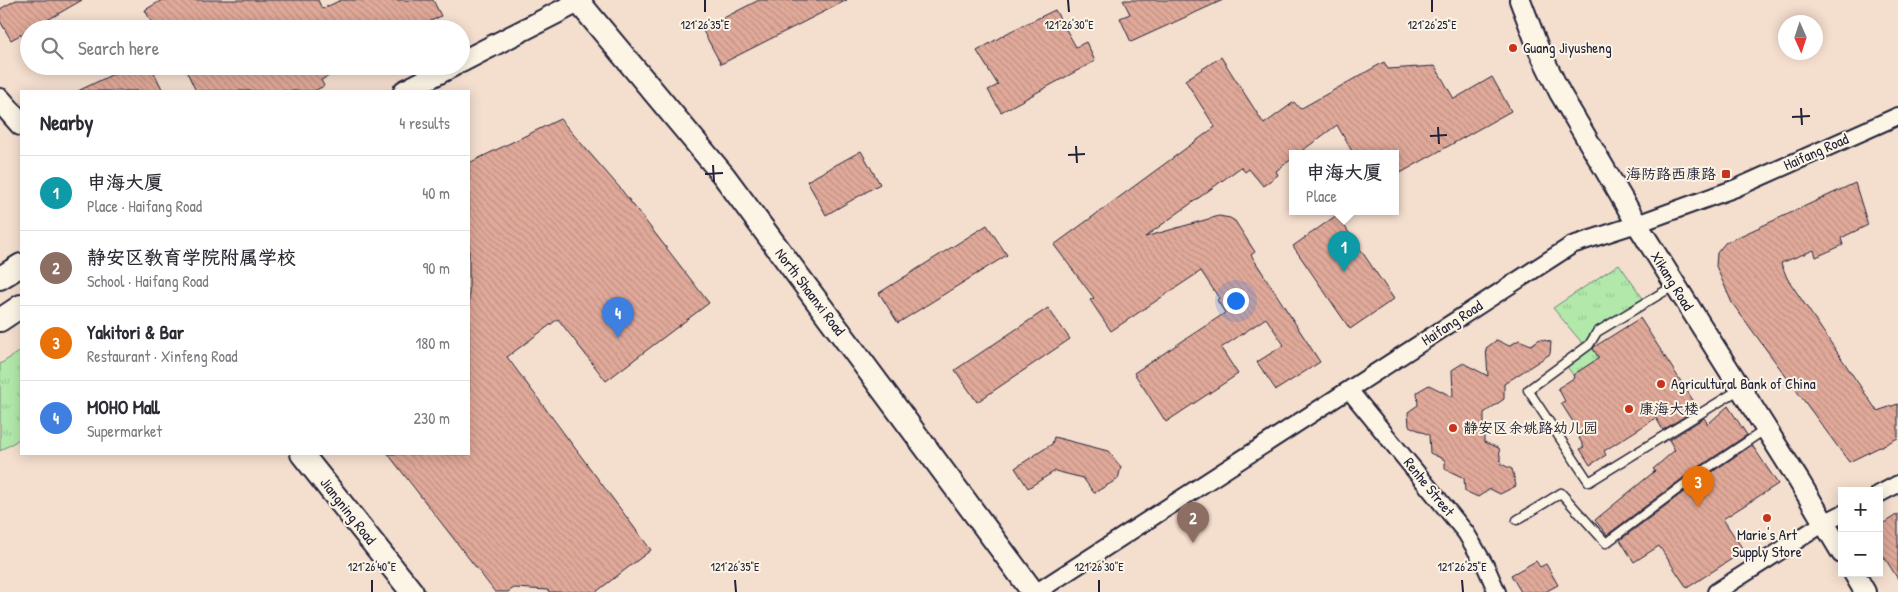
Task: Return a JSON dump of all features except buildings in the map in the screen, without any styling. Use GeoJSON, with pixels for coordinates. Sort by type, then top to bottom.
{"type":"FeatureCollection","features":[{"type":"Feature","properties":{"kind":"main road","name":"North Shaanxi Road"},"geometry":{"type":"LineString","coordinates":[[579,0],[724,176],[1033,592]]}},
{"type":"Feature","properties":{"kind":"main road"},"geometry":{"type":"LineString","coordinates":[[0,100],[20,123]]}},
{"type":"Feature","properties":{"kind":"main road"},"geometry":{"type":"LineString","coordinates":[[0,278],[20,266]]}},
{"type":"Feature","properties":{"kind":"main road"},"geometry":{"type":"LineString","coordinates":[[0,320],[20,307]]}},
{"type":"Feature","properties":{"kind":"main road","name":"Jiangning Road"},"geometry":{"type":"LineString","coordinates":[[303,455],[412,592]]}},
{"type":"Feature","properties":{"kind":"street"},"geometry":{"type":"LineString","coordinates":[[470,57],[579,0]]}},
{"type":"Feature","properties":{"kind":"street","name":"Xikang Road"},"geometry":{"type":"LineString","coordinates":[[1520,0],[1539,50],[1560,94],[1637,224],[1838,546]]}},
{"type":"Feature","properties":{"kind":"street"},"geometry":{"type":"LineString","coordinates":[[406,90],[435,75]]}},
{"type":"Feature","properties":{"kind":"street","name":"Haifang Road"},"geometry":{"type":"LineString","coordinates":[[1038,592],[1572,245],[1637,224],[1736,188],[1898,116]]}},
{"type":"Feature","properties":{"kind":"street","name":"Renhe Street"},"geometry":{"type":"LineString","coordinates":[[1349,390],[1466,533],[1486,567],[1497,592]]}},
{"type":"Feature","properties":{"kind":"street"},"geometry":{"type":"LineString","coordinates":[[1883,492],[1898,484]]}},
{"type":"Feature","properties":{"kind":"street"},"geometry":{"type":"LineString","coordinates":[[1716,592],[1838,516]]}},
{"type":"Feature","properties":{"kind":"street"},"geometry":{"type":"LineString","coordinates":[[1856,577],[1865,592]]}},
{"type":"Feature","properties":{"kind":"lane"},"geometry":{"type":"LineString","coordinates":[[1675,285],[1597,332],[1589,345],[1528,390],[1589,482],[1740,389]]}},
{"type":"Feature","properties":{"kind":"lane"},"geometry":{"type":"LineString","coordinates":[[1517,520],[1561,493],[1606,543],[1690,480],[1766,429]]}},
{"type":"Feature","properties":{"kind":"green space"},"geometry":{"type":"Polygon","coordinates":[[[1619,264],[1644,300],[1592,333],[1583,344],[1553,308],[1619,264]]]}},
{"type":"Feature","properties":{"kind":"green space"},"geometry":{"type":"Polygon","coordinates":[[[1593,348],[1599,358],[1573,375],[1566,365],[1593,348]]]}},
{"type":"Feature","properties":{"kind":"green space"},"geometry":{"type":"Polygon","coordinates":[[[20,352],[20,439],[0,451],[0,364],[20,352]]]}},
{"type":"Feature","properties":{"kind":"place","name":"Guang Jiyusheng"},"geometry":{"type":"Point","coordinates":[1513,48]}},
{"type":"Feature","properties":{"kind":"place","name":"海防路西康路"},"geometry":{"type":"Point","coordinates":[1726,174]}},
{"type":"Feature","properties":{"kind":"place","name":"申海大厦"},"geometry":{"type":"Point","coordinates":[1344,272]}},
{"type":"Feature","properties":{"kind":"place","name":"MOHO Mall"},"geometry":{"type":"Point","coordinates":[618,338]}},
{"type":"Feature","properties":{"kind":"place","name":"Agricultural Bank of China"},"geometry":{"type":"Point","coordinates":[1661,384]}},
{"type":"Feature","properties":{"kind":"place","name":"康海大楼"},"geometry":{"type":"Point","coordinates":[1629,409]}},
{"type":"Feature","properties":{"kind":"place","name":"静安区余姚路幼儿园"},"geometry":{"type":"Point","coordinates":[1453,428]}},
{"type":"Feature","properties":{"kind":"place","name":"Yakitori & Bar"},"geometry":{"type":"Point","coordinates":[1698,507]}},
{"type":"Feature","properties":{"kind":"place","name":"Marie's Art Supply Store"},"geometry":{"type":"Point","coordinates":[1767,518]}},
{"type":"Feature","properties":{"kind":"place","name":"静安区教育学院附属学校"},"geometry":{"type":"Point","coordinates":[1193,543]}}]}
